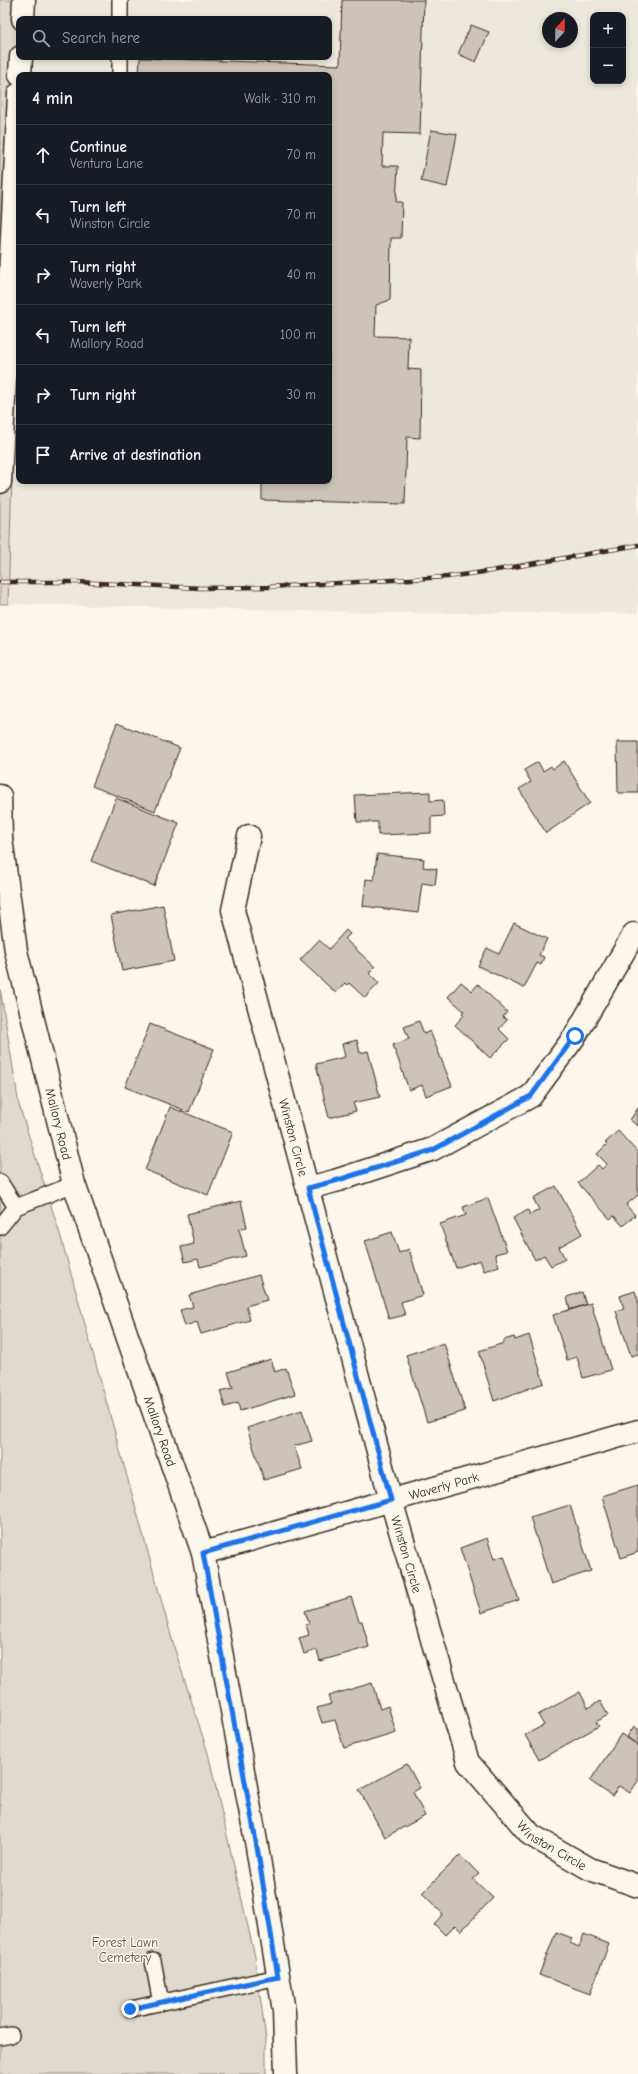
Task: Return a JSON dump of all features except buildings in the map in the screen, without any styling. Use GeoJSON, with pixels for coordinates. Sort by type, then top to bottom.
{"type":"FeatureCollection","features":[{"type":"Feature","properties":{"kind":"street"},"geometry":{"type":"LineString","coordinates":[[23,16],[24,0]]}},
{"type":"Feature","properties":{"kind":"street"},"geometry":{"type":"LineString","coordinates":[[20,72],[21,60]]}},
{"type":"Feature","properties":{"kind":"street"},"geometry":{"type":"LineString","coordinates":[[0,482],[16,155]]}},
{"type":"Feature","properties":{"kind":"street","name":"Mallory Road"},"geometry":{"type":"LineString","coordinates":[[0,796],[1,838],[16,951],[74,1184],[203,1553],[257,1847],[284,2011],[286,2074]]}},
{"type":"Feature","properties":{"kind":"street","name":"Winston Circle"},"geometry":{"type":"LineString","coordinates":[[249,836],[233,910],[391,1500],[468,1762],[531,1835],[590,1869],[638,1886]]}},
{"type":"Feature","properties":{"kind":"street"},"geometry":{"type":"LineString","coordinates":[[308,1188],[433,1150],[531,1096],[575,1036],[634,934]]}},
{"type":"Feature","properties":{"kind":"street","name":"Waverly Park"},"geometry":{"type":"LineString","coordinates":[[203,1553],[638,1431]]}},
{"type":"Feature","properties":{"kind":"lane"},"geometry":{"type":"LineString","coordinates":[[120,0],[120,16]]}},
{"type":"Feature","properties":{"kind":"lane"},"geometry":{"type":"LineString","coordinates":[[120,60],[120,72]]}},
{"type":"Feature","properties":{"kind":"lane"},"geometry":{"type":"LineString","coordinates":[[0,1182],[16,1207]]}},
{"type":"Feature","properties":{"kind":"lane"},"geometry":{"type":"LineString","coordinates":[[0,1227],[16,1207],[74,1184]]}},
{"type":"Feature","properties":{"kind":"lane"},"geometry":{"type":"LineString","coordinates":[[153,1961],[161,2003]]}},
{"type":"Feature","properties":{"kind":"lane"},"geometry":{"type":"LineString","coordinates":[[130,2009],[278,1977]]}},
{"type":"Feature","properties":{"kind":"shaded area"},"geometry":{"type":"Polygon","coordinates":[[[27,0],[638,0],[638,613],[402,613],[8,604],[16,348],[16,484],[332,484],[332,72],[24,72],[25,60],[332,60],[332,16],[26,16],[27,0]]]}},
{"type":"Feature","properties":{"kind":"green space"},"geometry":{"type":"Polygon","coordinates":[[[0,0],[27,0],[20,16],[16,16],[16,60],[19,60],[19,72],[16,72],[16,348],[8,604],[0,604],[0,0]]]}},
{"type":"Feature","properties":{"kind":"green space","name":"Forest Lawn Cemetery"},"geometry":{"type":"Polygon","coordinates":[[[0,988],[19,1105],[60,1234],[175,1650],[208,1753],[255,1957],[266,2040],[266,2074],[0,2074],[0,988]]]}},
{"type":"Feature","properties":{"kind":"railway"},"geometry":{"type":"LineString","coordinates":[[0,582],[76,582],[201,588],[268,587],[447,577],[491,571],[638,545]]}},
{"type":"Feature","properties":{"kind":"route"},"geometry":{"type":"LineString","coordinates":[[130,2009],[278,1977],[257,1847],[203,1553],[391,1500],[308,1188],[433,1150],[531,1096],[575,1036]]}}]}
